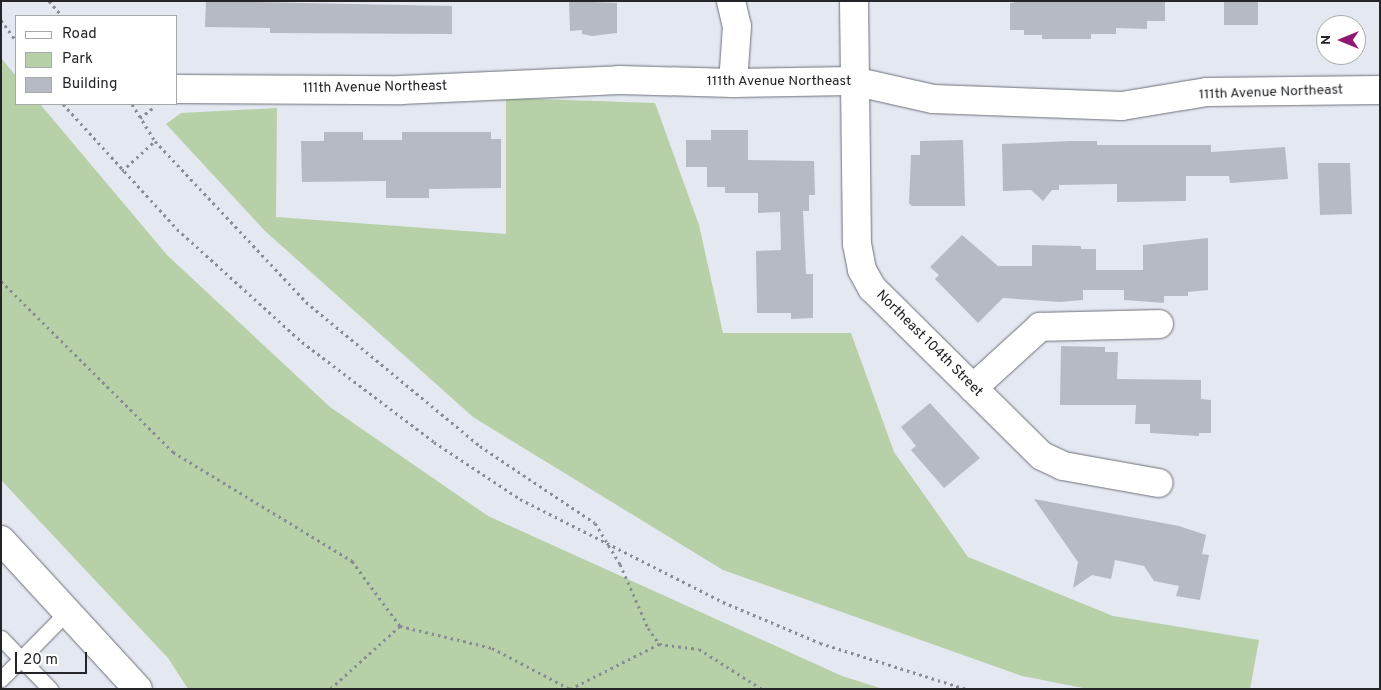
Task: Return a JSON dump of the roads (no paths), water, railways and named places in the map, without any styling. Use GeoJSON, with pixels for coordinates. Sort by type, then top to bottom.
{"type":"FeatureCollection","features":[{"type":"Feature","properties":{"kind":"street"},"geometry":{"type":"LineString","coordinates":[[731,1],[737,26],[734,83]]}},
{"type":"Feature","properties":{"kind":"street","name":"Northeast 104th Street"},"geometry":{"type":"LineString","coordinates":[[854,1],[853,81],[857,244],[862,270],[872,288],[1042,456],[1063,466],[1158,483]]}},
{"type":"Feature","properties":{"kind":"street","name":"111th Avenue Northeast"},"geometry":{"type":"LineString","coordinates":[[178,89],[401,90],[619,80],[734,83],[853,81],[941,99],[1122,106],[1207,92],[1380,90]]}},
{"type":"Feature","properties":{"kind":"street"},"geometry":{"type":"LineString","coordinates":[[973,388],[1040,327],[1159,324]]}},
{"type":"Feature","properties":{"kind":"street"},"geometry":{"type":"LineString","coordinates":[[1,540],[138,689]]}},
{"type":"Feature","properties":{"kind":"lane"},"geometry":{"type":"LineString","coordinates":[[1,679],[23,659],[68,611]]}},
{"type":"Feature","properties":{"kind":"lane"},"geometry":{"type":"LineString","coordinates":[[1,638],[50,689]]}}]}
